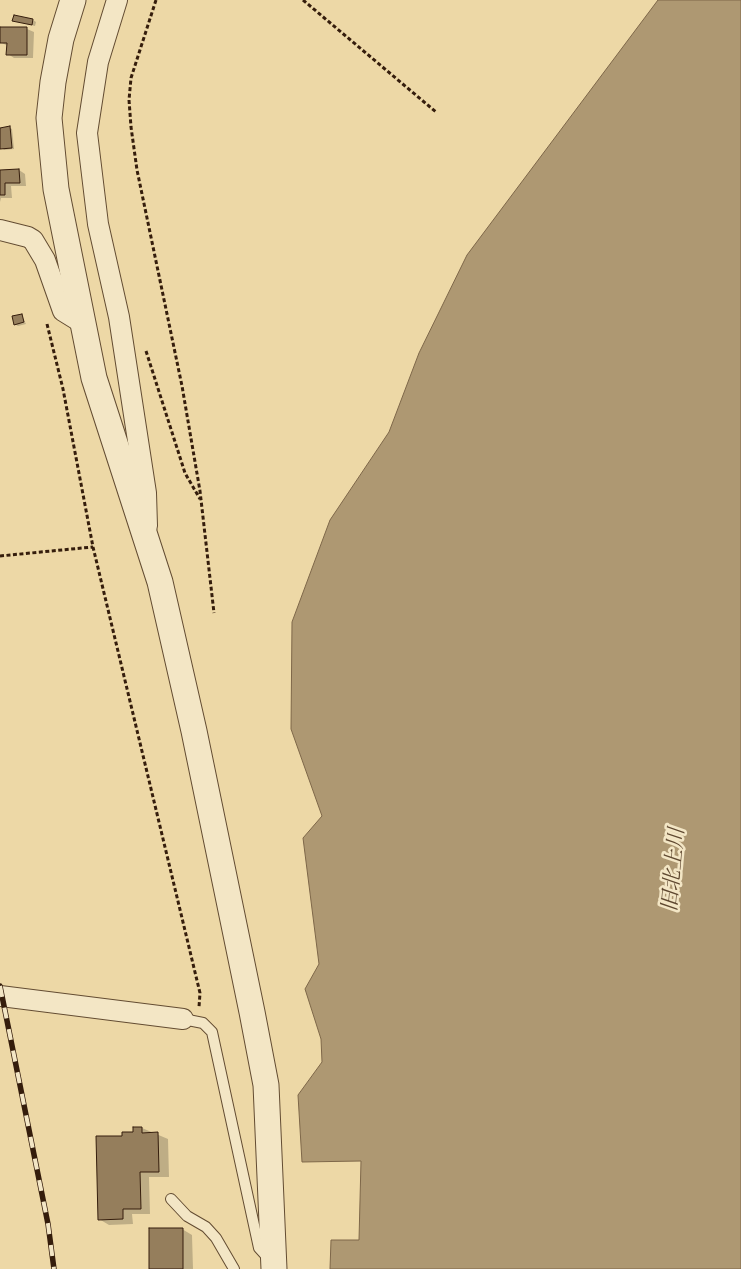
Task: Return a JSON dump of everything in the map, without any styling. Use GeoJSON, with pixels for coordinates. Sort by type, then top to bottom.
{"type":"FeatureCollection","features":[{"type":"Feature","properties":{"kind":"street"},"geometry":{"type":"LineString","coordinates":[[74,0],[61,39],[49,118],[56,189],[94,378],[160,582],[192,721],[266,1085],[270,1136],[274,1267]]}},
{"type":"Feature","properties":{"kind":"street"},"geometry":{"type":"LineString","coordinates":[[116,0],[98,62],[87,133],[98,224],[118,318],[146,493],[147,541]]}},
{"type":"Feature","properties":{"kind":"street"},"geometry":{"type":"LineString","coordinates":[[0,230],[28,236],[33,240],[45,260],[63,311],[84,324]]}},
{"type":"Feature","properties":{"kind":"street"},"geometry":{"type":"LineString","coordinates":[[0,996],[183,1019]]}},
{"type":"Feature","properties":{"kind":"lane"},"geometry":{"type":"LineString","coordinates":[[183,1019],[203,1023],[212,1032],[259,1248],[274,1267]]}},
{"type":"Feature","properties":{"kind":"lane"},"geometry":{"type":"LineString","coordinates":[[171,1199],[187,1216],[206,1227],[216,1238],[234,1269]]}},
{"type":"Feature","properties":{"kind":"path"},"geometry":{"type":"LineString","coordinates":[[156,0],[131,78],[129,100],[131,127],[137,170],[182,386],[201,500],[214,613]]}},
{"type":"Feature","properties":{"kind":"path"},"geometry":{"type":"LineString","coordinates":[[303,0],[436,112]]}},
{"type":"Feature","properties":{"kind":"path"},"geometry":{"type":"LineString","coordinates":[[45,316],[63,389],[93,547],[200,993],[200,1006],[183,1019]]}},
{"type":"Feature","properties":{"kind":"path"},"geometry":{"type":"LineString","coordinates":[[144,342],[185,473],[201,500]]}},
{"type":"Feature","properties":{"kind":"path"},"geometry":{"type":"LineString","coordinates":[[0,556],[93,547]]}},
{"type":"Feature","properties":{"kind":"water","name":"旧北上川"},"geometry":{"type":"Polygon","coordinates":[[[658,0],[741,0],[741,1269],[330,1269],[331,1240],[359,1240],[361,1161],[302,1162],[298,1095],[322,1062],[321,1039],[305,989],[319,964],[303,838],[322,816],[291,729],[292,622],[330,520],[389,432],[419,353],[467,255],[658,0]]]}},
{"type":"Feature","properties":{"kind":"building"},"geometry":{"type":"Polygon","coordinates":[[[14,15],[33,19],[32,25],[12,21],[14,15]]]}},
{"type":"Feature","properties":{"kind":"building"},"geometry":{"type":"Polygon","coordinates":[[[0,27],[27,27],[27,55],[6,55],[7,43],[0,43],[0,27]]]}},
{"type":"Feature","properties":{"kind":"building"},"geometry":{"type":"Polygon","coordinates":[[[10,126],[12,148],[0,149],[0,128],[10,126]]]}},
{"type":"Feature","properties":{"kind":"building"},"geometry":{"type":"Polygon","coordinates":[[[19,169],[20,183],[5,183],[5,195],[0,195],[0,170],[19,169]]]}},
{"type":"Feature","properties":{"kind":"building"},"geometry":{"type":"Polygon","coordinates":[[[22,314],[24,322],[14,325],[12,316],[22,314]]]}},
{"type":"Feature","properties":{"kind":"building"},"geometry":{"type":"Polygon","coordinates":[[[133,1127],[142,1127],[142,1133],[158,1132],[159,1172],[140,1172],[141,1209],[123,1209],[123,1219],[98,1220],[96,1136],[122,1136],[122,1132],[133,1132],[133,1127]]]}},
{"type":"Feature","properties":{"kind":"building"},"geometry":{"type":"Polygon","coordinates":[[[149,1228],[183,1228],[183,1269],[149,1269],[149,1228]]]}},
{"type":"Feature","properties":{"kind":"railway"},"geometry":{"type":"LineString","coordinates":[[0,986],[48,1224],[54,1269]]}}]}
